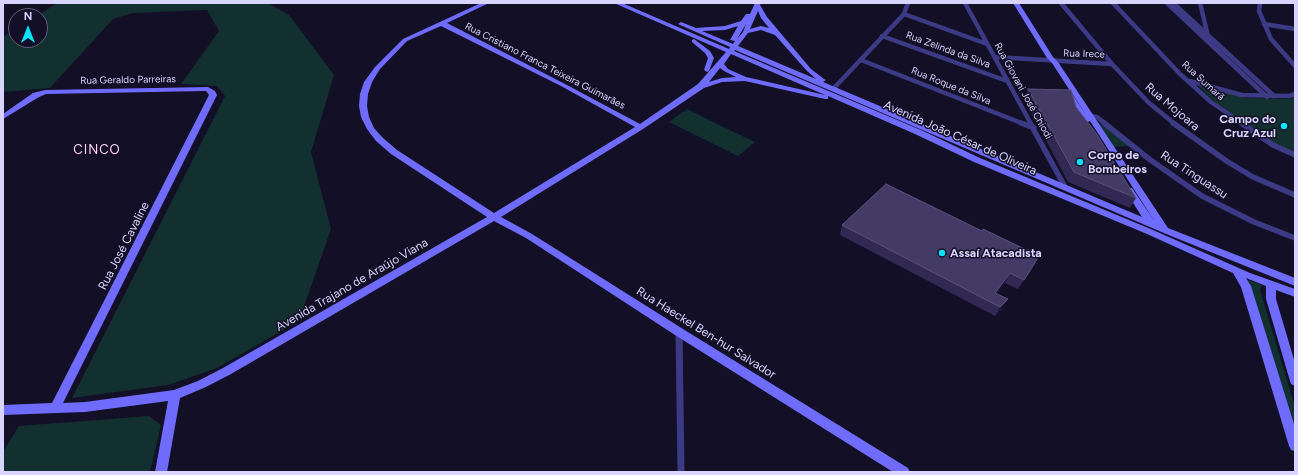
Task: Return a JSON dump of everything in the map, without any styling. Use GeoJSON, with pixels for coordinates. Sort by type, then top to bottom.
{"type":"FeatureCollection","features":[{"type":"Feature","properties":{"kind":"street"},"geometry":{"type":"LineString","coordinates":[[486,3],[406,40],[377,68],[368,82],[364,94],[363,106],[365,117],[371,129],[379,139],[394,152],[494,217]]}},
{"type":"Feature","properties":{"kind":"street","name":"Avenida João César de Oliveira"},"geometry":{"type":"LineString","coordinates":[[617,3],[710,43],[797,73],[832,88],[848,99],[977,160],[1153,233],[1271,285],[1295,293]]}},
{"type":"Feature","properties":{"kind":"street","name":"Avenida João César de Oliveira"},"geometry":{"type":"LineString","coordinates":[[632,3],[716,39],[760,61],[848,99],[1295,282]]}},
{"type":"Feature","properties":{"kind":"street"},"geometry":{"type":"LineString","coordinates":[[757,4],[764,18],[809,70],[832,88],[861,60],[904,14],[908,3]]}},
{"type":"Feature","properties":{"kind":"street","name":"Rua Giovani José Chiodi"},"geometry":{"type":"LineString","coordinates":[[965,3],[1065,187]]}},
{"type":"Feature","properties":{"kind":"street"},"geometry":{"type":"LineString","coordinates":[[1016,3],[1151,224],[1153,233]]}},
{"type":"Feature","properties":{"kind":"street","name":"Rua Mojoara"},"geometry":{"type":"LineString","coordinates":[[1061,3],[1112,64],[1149,103],[1203,145],[1253,176],[1295,195]]}},
{"type":"Feature","properties":{"kind":"street","name":"Rua Sumarã"},"geometry":{"type":"LineString","coordinates":[[1113,3],[1188,81],[1224,112],[1273,145],[1295,155]]}},
{"type":"Feature","properties":{"kind":"street"},"geometry":{"type":"LineString","coordinates":[[1167,3],[1267,97]]}},
{"type":"Feature","properties":{"kind":"street"},"geometry":{"type":"LineString","coordinates":[[1173,3],[1274,96]]}},
{"type":"Feature","properties":{"kind":"street"},"geometry":{"type":"LineString","coordinates":[[1200,3],[1204,27],[1208,35]]}},
{"type":"Feature","properties":{"kind":"street"},"geometry":{"type":"LineString","coordinates":[[1260,3],[1259,11],[1271,39],[1295,66]]}},
{"type":"Feature","properties":{"kind":"street","name":"Avenida Trajano de Araújo Viana"},"geometry":{"type":"LineString","coordinates":[[701,86],[746,32],[752,21],[757,4]]}},
{"type":"Feature","properties":{"kind":"street","name":"Avenida Trajano de Araújo Viana"},"geometry":{"type":"LineString","coordinates":[[684,96],[727,48],[757,4]]}},
{"type":"Feature","properties":{"kind":"street"},"geometry":{"type":"LineString","coordinates":[[904,14],[987,44]]}},
{"type":"Feature","properties":{"kind":"street"},"geometry":{"type":"LineString","coordinates":[[693,29],[720,29],[752,21],[760,21],[770,24]]}},
{"type":"Feature","properties":{"kind":"street","name":"Rua Cristiano Franca Teixeira Guimarães"},"geometry":{"type":"LineString","coordinates":[[441,23],[563,85],[640,127]]}},
{"type":"Feature","properties":{"kind":"street"},"geometry":{"type":"LineString","coordinates":[[1264,24],[1295,29]]}},
{"type":"Feature","properties":{"kind":"street"},"geometry":{"type":"LineString","coordinates":[[676,28],[708,52],[711,58],[707,70]]}},
{"type":"Feature","properties":{"kind":"street"},"geometry":{"type":"LineString","coordinates":[[746,32],[761,28],[778,35]]}},
{"type":"Feature","properties":{"kind":"street","name":"Rua Zelinda da Silva"},"geometry":{"type":"LineString","coordinates":[[882,36],[1007,81]]}},
{"type":"Feature","properties":{"kind":"street"},"geometry":{"type":"LineString","coordinates":[[727,48],[720,64],[726,70],[744,79]]}},
{"type":"Feature","properties":{"kind":"street","name":"Rua Irece"},"geometry":{"type":"LineString","coordinates":[[995,57],[1112,64]]}},
{"type":"Feature","properties":{"kind":"street"},"geometry":{"type":"LineString","coordinates":[[1226,58],[1233,58]]}},
{"type":"Feature","properties":{"kind":"street","name":"Rua Roque da Silva"},"geometry":{"type":"LineString","coordinates":[[861,60],[1034,128]]}},
{"type":"Feature","properties":{"kind":"street"},"geometry":{"type":"LineString","coordinates":[[797,73],[805,73],[809,70]]}},
{"type":"Feature","properties":{"kind":"street","name":"Avenida Trajano de Araújo Viana"},"geometry":{"type":"LineString","coordinates":[[3,410],[84,407],[175,395],[202,384],[494,217],[640,127],[701,86],[722,80],[744,79],[848,99]]}},
{"type":"Feature","properties":{"kind":"street"},"geometry":{"type":"LineString","coordinates":[[1188,81],[1242,95],[1267,97],[1289,96],[1295,94]]}},
{"type":"Feature","properties":{"kind":"street","name":"Rua Geraldo Parreiras"},"geometry":{"type":"LineString","coordinates":[[3,117],[40,93],[208,89],[213,95]]}},
{"type":"Feature","properties":{"kind":"street","name":"Rua José Cavaline"},"geometry":{"type":"LineString","coordinates":[[55,408],[213,95]]}},
{"type":"Feature","properties":{"kind":"street"},"geometry":{"type":"LineString","coordinates":[[1085,115],[1165,230],[1167,240]]}},
{"type":"Feature","properties":{"kind":"street","name":"Rua Tinguassu"},"geometry":{"type":"LineString","coordinates":[[1085,115],[1097,117],[1149,159],[1196,192],[1254,222],[1295,238]]}},
{"type":"Feature","properties":{"kind":"street","name":"Rua Haeckel Ben-hur Salvador"},"geometry":{"type":"LineString","coordinates":[[494,217],[529,236],[679,332],[904,472]]}},
{"type":"Feature","properties":{"kind":"street"},"geometry":{"type":"LineString","coordinates":[[1236,270],[1246,286],[1295,446]]}},
{"type":"Feature","properties":{"kind":"street"},"geometry":{"type":"LineString","coordinates":[[1271,285],[1271,299],[1295,381]]}},
{"type":"Feature","properties":{"kind":"street"},"geometry":{"type":"LineString","coordinates":[[679,332],[681,472]]}},
{"type":"Feature","properties":{"kind":"street"},"geometry":{"type":"LineString","coordinates":[[161,472],[175,395]]}},
{"type":"Feature","properties":{"kind":"green space"},"geometry":{"type":"Polygon","coordinates":[[[57,3],[268,3],[289,15],[334,75],[311,152],[331,229],[299,321],[217,368],[168,385],[72,398],[225,96],[217,86],[181,84],[219,31],[207,10],[132,13],[113,19],[50,88],[3,92],[3,37],[8,34],[8,48],[48,48],[48,9],[57,3]]]}},
{"type":"Feature","properties":{"kind":"green space"},"geometry":{"type":"Polygon","coordinates":[[[1197,85],[1246,98],[1290,99],[1295,97],[1295,153],[1275,144],[1217,104],[1197,85]]]}},
{"type":"Feature","properties":{"kind":"green space"},"geometry":{"type":"Polygon","coordinates":[[[687,109],[755,142],[738,156],[669,122],[687,109]]]}},
{"type":"Feature","properties":{"kind":"green space"},"geometry":{"type":"Polygon","coordinates":[[[1094,119],[1129,146],[1112,147],[1094,119]]]}},
{"type":"Feature","properties":{"kind":"green space"},"geometry":{"type":"Polygon","coordinates":[[[1248,280],[1262,285],[1260,290],[1295,407],[1295,426],[1248,280]]]}},
{"type":"Feature","properties":{"kind":"green space"},"geometry":{"type":"Polygon","coordinates":[[[149,416],[161,425],[150,472],[3,472],[3,452],[19,426],[149,416]]]}},
{"type":"Feature","properties":{"kind":"building","name":"Corpo de Bombeiros"},"geometry":{"type":"Polygon","coordinates":[[[1028,89],[1071,90],[1076,107],[1096,133],[1136,198],[1074,172],[1028,89]]]}},
{"type":"Feature","properties":{"kind":"building","name":"Assaí Atacadista"},"geometry":{"type":"Polygon","coordinates":[[[886,184],[982,231],[983,229],[1039,256],[1024,280],[1010,273],[995,293],[1008,299],[1000,307],[842,225],[886,184]]]}},
{"type":"Feature","properties":{"kind":"place","name":"Campo do Cruz Azul"},"geometry":{"type":"Point","coordinates":[1284,126]}},
{"type":"Feature","properties":{"kind":"place","name":"Corpo de Bombeiros"},"geometry":{"type":"Point","coordinates":[1080,162]}},
{"type":"Feature","properties":{"kind":"place","name":"Assaí Atacadista"},"geometry":{"type":"Point","coordinates":[942,253]}},
{"type":"Feature","properties":{"kind":"district","name":"CINCO"},"geometry":{"type":"Point","coordinates":[97,150]}}]}
